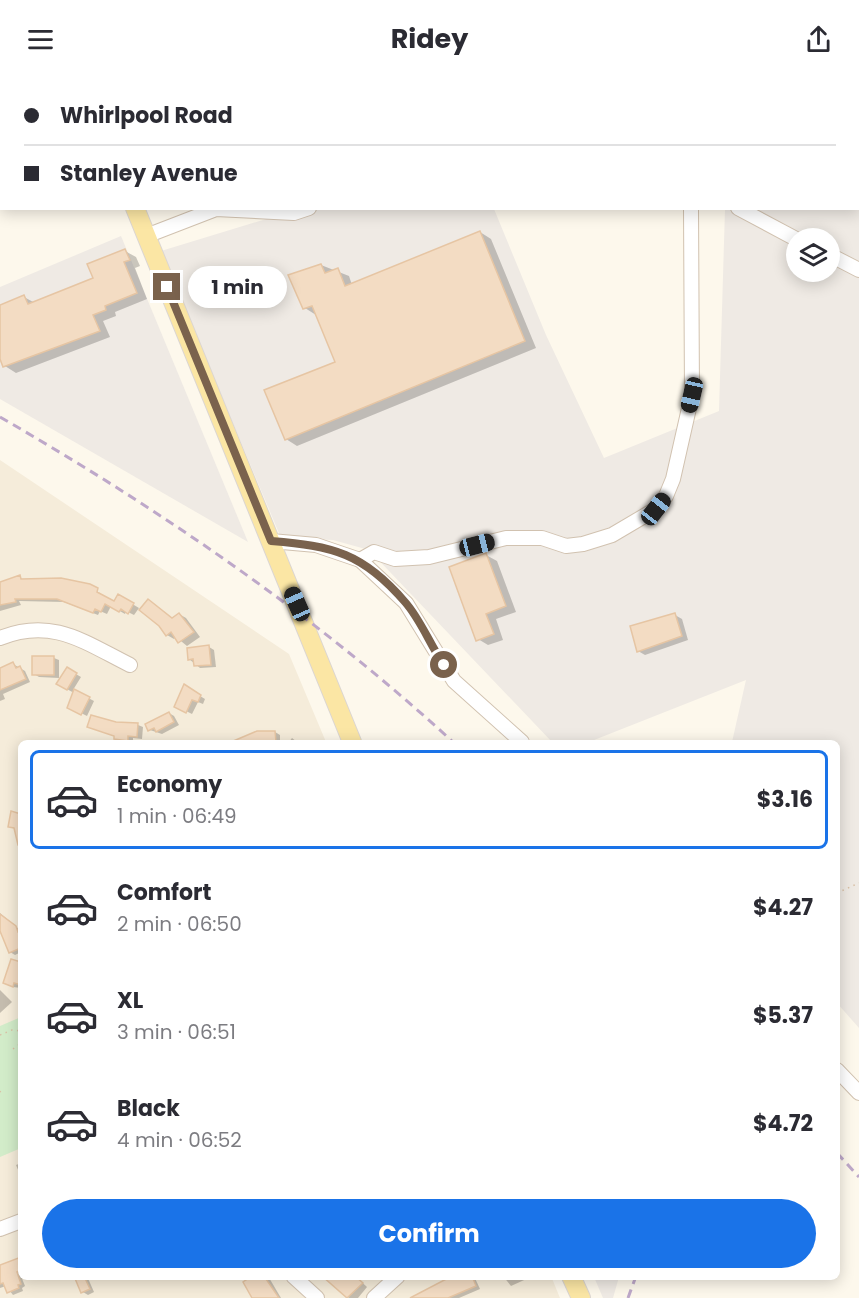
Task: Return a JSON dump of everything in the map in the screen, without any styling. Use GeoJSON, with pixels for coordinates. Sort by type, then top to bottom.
{"type":"FeatureCollection","features":[{"type":"Feature","properties":{"kind":"main road"},"geometry":{"type":"LineString","coordinates":[[136,210],[351,740]]}},
{"type":"Feature","properties":{"kind":"main road"},"geometry":{"type":"LineString","coordinates":[[573,1280],[581,1298]]}},
{"type":"Feature","properties":{"kind":"street"},"geometry":{"type":"LineString","coordinates":[[146,236],[213,210]]}},
{"type":"Feature","properties":{"kind":"street"},"geometry":{"type":"LineString","coordinates":[[236,210],[294,213],[303,210]]}},
{"type":"Feature","properties":{"kind":"street"},"geometry":{"type":"LineString","coordinates":[[360,560],[374,552],[395,559],[429,557],[506,538],[542,538],[566,546],[583,544],[612,535],[656,509],[666,496],[672,479],[692,395],[691,210]]}},
{"type":"Feature","properties":{"kind":"street"},"geometry":{"type":"LineString","coordinates":[[742,210],[786,234]]}},
{"type":"Feature","properties":{"kind":"street"},"geometry":{"type":"LineString","coordinates":[[840,260],[859,270]]}},
{"type":"Feature","properties":{"kind":"street"},"geometry":{"type":"LineString","coordinates":[[271,541],[316,545],[360,560],[406,603],[454,681],[520,740]]}},
{"type":"Feature","properties":{"kind":"street"},"geometry":{"type":"LineString","coordinates":[[0,638],[43,628],[64,632],[129,664]]}},
{"type":"Feature","properties":{"kind":"street"},"geometry":{"type":"LineString","coordinates":[[840,1073],[859,1093]]}},
{"type":"Feature","properties":{"kind":"street"},"geometry":{"type":"LineString","coordinates":[[0,1229],[18,1222]]}},
{"type":"Feature","properties":{"kind":"street"},"geometry":{"type":"LineString","coordinates":[[297,1280],[317,1298]]}},
{"type":"Feature","properties":{"kind":"street"},"geometry":{"type":"LineString","coordinates":[[374,1298],[394,1280]]}},
{"type":"Feature","properties":{"kind":"path"},"geometry":{"type":"LineString","coordinates":[[840,891],[859,884]]}},
{"type":"Feature","properties":{"kind":"path"},"geometry":{"type":"LineString","coordinates":[[0,1035],[12,1030],[18,1031]]}},
{"type":"Feature","properties":{"kind":"path"},"geometry":{"type":"LineString","coordinates":[[13,1049],[18,1045]]}},
{"type":"Feature","properties":{"kind":"path"},"geometry":{"type":"LineString","coordinates":[[0,1091],[2,1096]]}},
{"type":"Feature","properties":{"kind":"shaded area"},"geometry":{"type":"Polygon","coordinates":[[[296,210],[494,210],[546,335],[604,458],[719,411],[725,210],[859,210],[859,1028],[840,1006],[840,740],[732,740],[746,680],[594,740],[550,740],[369,550],[333,540],[281,538],[161,251],[296,210]]]}},
{"type":"Feature","properties":{"kind":"shaded area"},"geometry":{"type":"Polygon","coordinates":[[[121,236],[248,542],[0,399],[0,287],[121,236]]]}},
{"type":"Feature","properties":{"kind":"shaded area"},"geometry":{"type":"Polygon","coordinates":[[[0,460],[289,654],[325,740],[18,740],[18,1280],[553,1280],[560,1298],[0,1298],[0,460]]]}},
{"type":"Feature","properties":{"kind":"shaded area"},"geometry":{"type":"Polygon","coordinates":[[[595,1280],[618,1280],[613,1298],[603,1298],[595,1280]]]}},
{"type":"Feature","properties":{"kind":"green space"},"geometry":{"type":"Polygon","coordinates":[[[18,1018],[18,1149],[0,1157],[0,1026],[18,1018]]]}},
{"type":"Feature","properties":{"kind":"building"},"geometry":{"type":"Polygon","coordinates":[[[480,231],[525,341],[285,440],[264,390],[335,362],[312,306],[303,309],[288,275],[321,264],[325,273],[338,268],[345,286],[480,231]]]}},
{"type":"Feature","properties":{"kind":"building"},"geometry":{"type":"Polygon","coordinates":[[[125,249],[130,260],[124,262],[137,293],[105,306],[106,310],[93,315],[100,331],[3,367],[0,359],[0,305],[24,295],[28,304],[93,278],[87,264],[125,249]]]}},
{"type":"Feature","properties":{"kind":"building"},"geometry":{"type":"Polygon","coordinates":[[[486,553],[506,606],[486,614],[494,634],[476,641],[449,567],[486,553]]]}},
{"type":"Feature","properties":{"kind":"building"},"geometry":{"type":"Polygon","coordinates":[[[20,575],[21,579],[61,578],[90,584],[98,588],[97,592],[114,601],[118,594],[134,603],[128,614],[105,604],[101,612],[95,609],[93,613],[57,599],[15,599],[16,602],[0,605],[0,582],[20,575]]]}},
{"type":"Feature","properties":{"kind":"building"},"geometry":{"type":"Polygon","coordinates":[[[148,599],[172,618],[179,613],[194,632],[178,643],[171,632],[166,636],[159,626],[139,610],[148,599]]]}},
{"type":"Feature","properties":{"kind":"building"},"geometry":{"type":"Polygon","coordinates":[[[675,613],[682,636],[637,652],[630,626],[675,613]]]}},
{"type":"Feature","properties":{"kind":"building"},"geometry":{"type":"Polygon","coordinates":[[[209,645],[211,665],[194,666],[193,659],[188,660],[187,648],[209,645]]]}},
{"type":"Feature","properties":{"kind":"building"},"geometry":{"type":"Polygon","coordinates":[[[32,656],[54,656],[54,675],[32,675],[32,656]]]}},
{"type":"Feature","properties":{"kind":"building"},"geometry":{"type":"Polygon","coordinates":[[[13,662],[16,668],[20,666],[26,679],[0,690],[0,668],[13,662]]]}},
{"type":"Feature","properties":{"kind":"building"},"geometry":{"type":"Polygon","coordinates":[[[67,667],[77,673],[67,690],[56,684],[67,667]]]}},
{"type":"Feature","properties":{"kind":"building"},"geometry":{"type":"Polygon","coordinates":[[[184,684],[201,695],[198,702],[192,700],[186,713],[174,707],[184,684]]]}},
{"type":"Feature","properties":{"kind":"building"},"geometry":{"type":"Polygon","coordinates":[[[74,689],[90,697],[81,715],[67,708],[74,689]]]}},
{"type":"Feature","properties":{"kind":"building"},"geometry":{"type":"Polygon","coordinates":[[[169,712],[174,722],[156,732],[154,728],[148,731],[145,724],[169,712]]]}},
{"type":"Feature","properties":{"kind":"building"},"geometry":{"type":"Polygon","coordinates":[[[91,715],[116,722],[138,723],[137,737],[128,736],[128,740],[114,739],[114,736],[87,727],[91,715]]]}},
{"type":"Feature","properties":{"kind":"building"},"geometry":{"type":"Polygon","coordinates":[[[257,731],[275,731],[276,740],[236,740],[257,731]]]}},
{"type":"Feature","properties":{"kind":"building"},"geometry":{"type":"Polygon","coordinates":[[[11,811],[18,813],[18,845],[14,828],[8,827],[11,811]]]}},
{"type":"Feature","properties":{"kind":"building"},"geometry":{"type":"Polygon","coordinates":[[[0,914],[16,926],[18,949],[9,953],[0,931],[0,914]]]}},
{"type":"Feature","properties":{"kind":"building"},"geometry":{"type":"Polygon","coordinates":[[[11,959],[18,961],[18,984],[14,983],[13,987],[3,983],[11,959]]]}},
{"type":"Feature","properties":{"kind":"building"},"geometry":{"type":"Polygon","coordinates":[[[18,1258],[17,1272],[21,1284],[18,1285],[19,1288],[7,1293],[3,1283],[0,1284],[0,1265],[18,1258]]]}},
{"type":"Feature","properties":{"kind":"building"},"geometry":{"type":"Polygon","coordinates":[[[76,1280],[86,1280],[90,1289],[81,1293],[76,1280]]]}},
{"type":"Feature","properties":{"kind":"building"},"geometry":{"type":"Polygon","coordinates":[[[267,1280],[279,1298],[252,1298],[243,1282],[267,1280]]]}},
{"type":"Feature","properties":{"kind":"building"},"geometry":{"type":"Polygon","coordinates":[[[327,1280],[360,1280],[363,1283],[347,1298],[327,1280]]]}},
{"type":"Feature","properties":{"kind":"building"},"geometry":{"type":"Polygon","coordinates":[[[444,1280],[474,1280],[476,1286],[448,1298],[410,1298],[444,1280]]]}},
{"type":"Feature","properties":{"kind":"railway"},"geometry":{"type":"LineString","coordinates":[[0,417],[119,489],[236,567],[347,651],[451,740]]}},
{"type":"Feature","properties":{"kind":"railway"},"geometry":{"type":"LineString","coordinates":[[840,1156],[859,1177]]}},
{"type":"Feature","properties":{"kind":"railway"},"geometry":{"type":"LineString","coordinates":[[628,1298],[635,1280]]}},
{"type":"Feature","properties":{"kind":"route"},"geometry":{"type":"LineString","coordinates":[[167,287],[271,541],[316,545],[360,560],[406,603],[444,665]]}}]}
